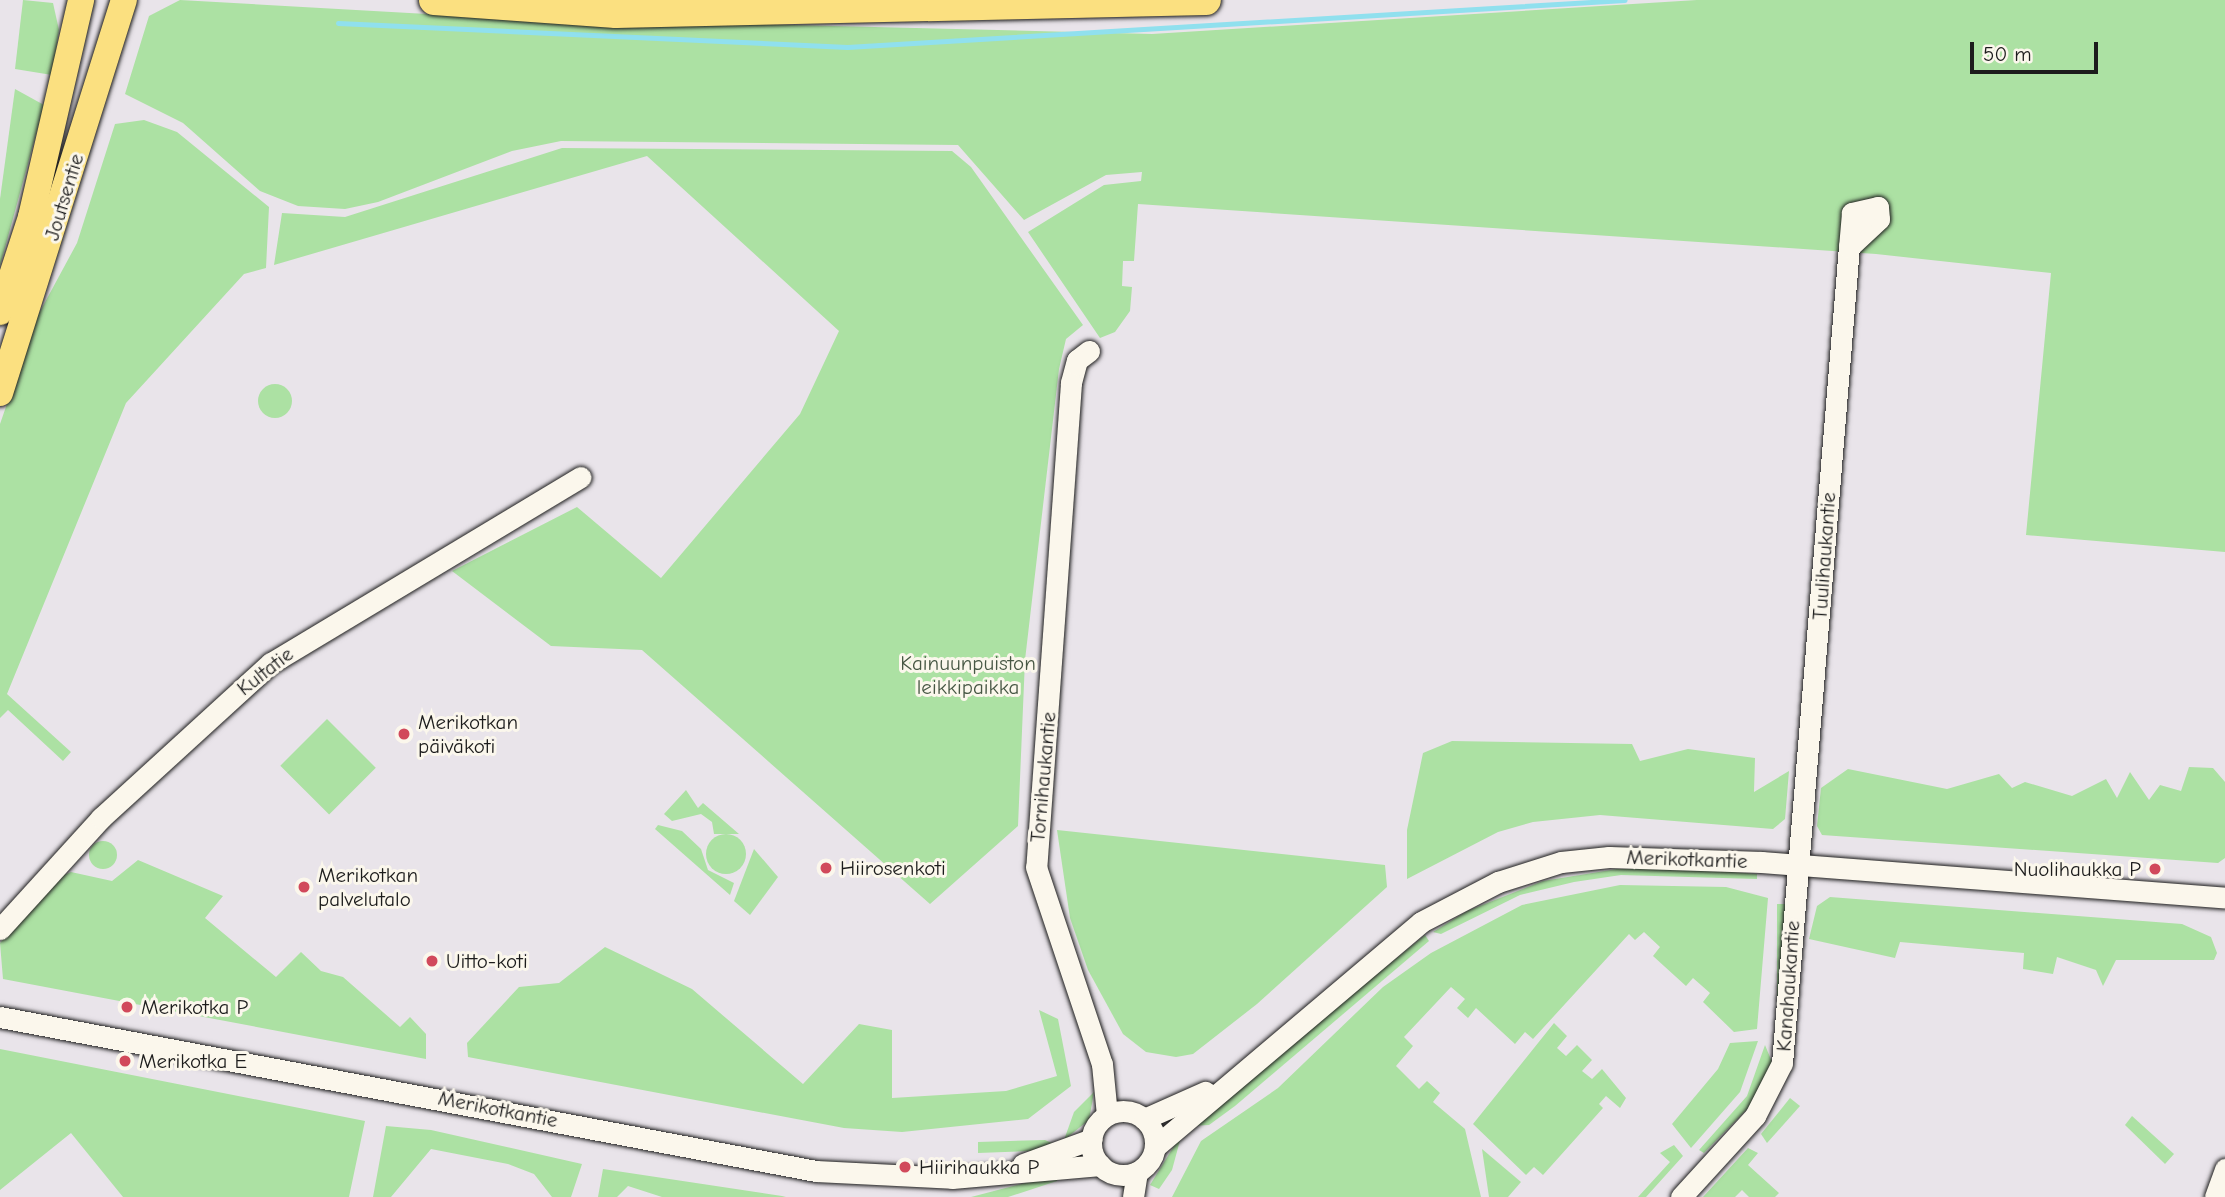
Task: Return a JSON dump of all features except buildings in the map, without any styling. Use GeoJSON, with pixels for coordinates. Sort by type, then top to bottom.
{"type":"FeatureCollection","features":[{"type":"Feature","properties":{"kind":"highway"},"geometry":{"type":"LineString","coordinates":[[434,0],[617,13],[1206,0]]}},
{"type":"Feature","properties":{"kind":"main road","name":"Joutsentie"},"geometry":{"type":"LineString","coordinates":[[0,312],[31,217],[81,0]]}},
{"type":"Feature","properties":{"kind":"main road","name":"Joutsentie"},"geometry":{"type":"LineString","coordinates":[[0,393],[124,0]]}},
{"type":"Feature","properties":{"kind":"street","name":"Tuulihaukantie"},"geometry":{"type":"LineString","coordinates":[[1795,865],[1849,247]]}},
{"type":"Feature","properties":{"kind":"street","name":"Tornihaukantie"},"geometry":{"type":"LineString","coordinates":[[1089,351],[1077,360],[1071,383],[1035,867],[1102,1064],[1126,1115]]}},
{"type":"Feature","properties":{"kind":"street","name":"Kultatie"},"geometry":{"type":"LineString","coordinates":[[0,929],[101,818],[271,663],[580,478]]}},
{"type":"Feature","properties":{"kind":"street","name":"Merikotkantie"},"geometry":{"type":"LineString","coordinates":[[0,1017],[816,1171],[910,1178],[998,1172],[1118,1170],[1155,1147],[1220,1086],[1421,922],[1498,883],[1561,862],[1609,857],[1795,865],[2225,898]]}},
{"type":"Feature","properties":{"kind":"street","name":"Kanahaukantie"},"geometry":{"type":"LineString","coordinates":[[1681,1197],[1755,1116],[1782,1063],[1795,865]]}},
{"type":"Feature","properties":{"kind":"street","name":"Merikotkantie"},"geometry":{"type":"LineString","coordinates":[[1126,1115],[1220,1086]]}},
{"type":"Feature","properties":{"kind":"street"},"geometry":{"type":"LineString","coordinates":[[1133,1197],[1118,1170],[1092,1139],[1126,1115],[1155,1147]]}},
{"type":"Feature","properties":{"kind":"street","name":"Merikotkantie"},"geometry":{"type":"LineString","coordinates":[[998,1172],[1092,1139]]}},
{"type":"Feature","properties":{"kind":"street"},"geometry":{"type":"LineString","coordinates":[[2215,1197],[2225,1169]]}},
{"type":"Feature","properties":{"kind":"street"},"geometry":{"type":"LineString","coordinates":[[1118,1170],[1124,1197]]}},
{"type":"Feature","properties":{"kind":"green space"},"geometry":{"type":"Polygon","coordinates":[[[23,0],[53,3],[59,30],[52,75],[15,69],[23,0]]]}},
{"type":"Feature","properties":{"kind":"green space"},"geometry":{"type":"Polygon","coordinates":[[[180,0],[480,17],[1152,34],[1697,0],[2225,0],[2225,552],[2026,535],[2051,273],[1876,254],[1138,204],[1134,261],[1123,261],[1122,286],[1132,287],[1130,311],[1115,332],[1100,338],[1028,232],[1104,185],[1141,181],[1142,172],[1106,175],[1024,220],[958,145],[561,141],[512,151],[378,202],[345,209],[298,206],[260,191],[183,123],[125,94],[149,16],[180,0]]]}},
{"type":"Feature","properties":{"kind":"green space"},"geometry":{"type":"Polygon","coordinates":[[[15,89],[44,105],[0,266],[0,199],[15,89]]]}},
{"type":"Feature","properties":{"kind":"green space"},"geometry":{"type":"Polygon","coordinates":[[[144,120],[177,132],[269,207],[266,268],[244,274],[126,403],[7,694],[71,752],[63,761],[8,710],[0,718],[0,424],[37,317],[77,243],[115,124],[144,120]]]}},
{"type":"Feature","properties":{"kind":"green space","name":"Kainuunpuiston leikkipaikka"},"geometry":{"type":"Polygon","coordinates":[[[562,148],[952,151],[971,167],[1083,325],[1066,339],[1059,369],[1025,660],[1018,826],[930,904],[642,650],[551,646],[452,571],[577,507],[661,578],[800,414],[839,331],[647,156],[274,265],[282,213],[345,217],[562,148]]]}},
{"type":"Feature","properties":{"kind":"green space"},"geometry":{"type":"Polygon","coordinates":[[[275,384],[287,389],[292,401],[287,413],[275,418],[263,413],[258,401],[263,389],[275,384]]]}},
{"type":"Feature","properties":{"kind":"green space"},"geometry":{"type":"Polygon","coordinates":[[[327,719],[376,768],[329,814],[280,766],[327,719]]]}},
{"type":"Feature","properties":{"kind":"green space"},"geometry":{"type":"Polygon","coordinates":[[[1452,741],[1632,744],[1640,761],[1688,749],[1755,758],[1754,792],[1789,771],[1785,819],[1773,829],[1600,815],[1533,822],[1498,832],[1407,879],[1407,830],[1423,753],[1452,741]]]}},
{"type":"Feature","properties":{"kind":"green space"},"geometry":{"type":"Polygon","coordinates":[[[2189,767],[2213,768],[2225,782],[2225,858],[2218,863],[1822,835],[1817,826],[1821,788],[1848,769],[1947,789],[1999,774],[2012,788],[2025,782],[2072,796],[2106,779],[2117,798],[2130,772],[2149,800],[2160,785],[2181,791],[2189,767]]]}},
{"type":"Feature","properties":{"kind":"green space"},"geometry":{"type":"Polygon","coordinates":[[[686,790],[698,808],[703,803],[739,834],[714,834],[712,822],[701,814],[672,821],[664,814],[686,790]]]}},
{"type":"Feature","properties":{"kind":"green space"},"geometry":{"type":"Polygon","coordinates":[[[658,825],[682,831],[701,849],[708,870],[734,883],[730,895],[655,829],[658,825]]]}},
{"type":"Feature","properties":{"kind":"green space"},"geometry":{"type":"Polygon","coordinates":[[[1057,830],[1385,865],[1387,887],[1257,1004],[1193,1054],[1176,1057],[1146,1052],[1123,1034],[1088,970],[1070,918],[1057,830]]]}},
{"type":"Feature","properties":{"kind":"green space"},"geometry":{"type":"Polygon","coordinates":[[[726,834],[734,835],[740,840],[745,846],[745,862],[740,868],[734,873],[726,874],[718,873],[712,868],[707,862],[706,854],[707,846],[712,840],[718,835],[726,834]]]}},
{"type":"Feature","properties":{"kind":"green space"},"geometry":{"type":"Polygon","coordinates":[[[103,841],[113,845],[117,855],[113,865],[103,869],[93,865],[89,855],[93,845],[103,841]]]}},
{"type":"Feature","properties":{"kind":"green space"},"geometry":{"type":"Polygon","coordinates":[[[754,849],[778,877],[750,915],[734,901],[754,849]]]}},
{"type":"Feature","properties":{"kind":"green space"},"geometry":{"type":"Polygon","coordinates":[[[138,860],[223,896],[205,918],[276,977],[301,952],[321,971],[343,977],[400,1027],[410,1017],[426,1034],[426,1059],[3,979],[0,943],[59,877],[71,872],[112,881],[138,860]]]}},
{"type":"Feature","properties":{"kind":"green space"},"geometry":{"type":"Polygon","coordinates":[[[1687,868],[1757,874],[1757,879],[1621,875],[1574,882],[1520,895],[1441,934],[1433,932],[1467,911],[1543,881],[1617,869],[1687,868]]]}},
{"type":"Feature","properties":{"kind":"green space"},"geometry":{"type":"Polygon","coordinates":[[[1620,885],[1726,887],[1768,898],[1757,1029],[1734,1032],[1703,1002],[1710,993],[1693,978],[1686,986],[1653,956],[1660,947],[1644,932],[1635,940],[1629,934],[1533,1039],[1525,1032],[1515,1044],[1476,1008],[1468,1018],[1457,1008],[1465,999],[1451,987],[1404,1037],[1413,1046],[1396,1066],[1419,1089],[1427,1081],[1440,1093],[1433,1102],[1465,1129],[1481,1197],[1172,1197],[1201,1141],[1278,1088],[1383,987],[1431,953],[1522,905],[1620,885]]]}},
{"type":"Feature","properties":{"kind":"green space"},"geometry":{"type":"Polygon","coordinates":[[[1830,897],[2182,924],[2211,937],[2217,953],[2214,960],[2116,960],[2103,986],[2096,970],[2057,957],[2053,974],[2023,969],[2024,953],[1900,942],[1895,958],[1809,939],[1817,906],[1830,897]]]}},
{"type":"Feature","properties":{"kind":"green space"},"geometry":{"type":"Polygon","coordinates":[[[1777,904],[1786,904],[1786,1025],[1777,1025],[1777,904]]]}},
{"type":"Feature","properties":{"kind":"green space"},"geometry":{"type":"Polygon","coordinates":[[[1425,935],[1429,941],[1235,1106],[1209,1125],[1190,1126],[1425,935]]]}},
{"type":"Feature","properties":{"kind":"green space"},"geometry":{"type":"Polygon","coordinates":[[[605,947],[692,989],[803,1084],[859,1024],[892,1030],[892,1098],[1006,1091],[1057,1076],[1039,1010],[1058,1019],[1071,1086],[1028,1119],[902,1132],[844,1128],[468,1057],[467,1043],[519,987],[559,983],[605,947]]]}},
{"type":"Feature","properties":{"kind":"green space"},"geometry":{"type":"Polygon","coordinates":[[[1554,1023],[1567,1036],[1557,1048],[1566,1056],[1577,1045],[1592,1060],[1582,1071],[1592,1079],[1602,1069],[1626,1098],[1620,1108],[1606,1096],[1599,1104],[1603,1108],[1543,1175],[1534,1167],[1526,1175],[1473,1124],[1554,1023]]]}},
{"type":"Feature","properties":{"kind":"green space"},"geometry":{"type":"Polygon","coordinates":[[[1758,1041],[1740,1092],[1691,1148],[1672,1124],[1718,1069],[1730,1043],[1758,1041]]]}},
{"type":"Feature","properties":{"kind":"green space"},"geometry":{"type":"Polygon","coordinates":[[[1765,1045],[1772,1062],[1754,1102],[1704,1153],[1699,1150],[1747,1096],[1765,1045]]]}},
{"type":"Feature","properties":{"kind":"green space"},"geometry":{"type":"Polygon","coordinates":[[[0,1049],[365,1121],[349,1197],[123,1197],[71,1133],[0,1190],[0,1049]]]}},
{"type":"Feature","properties":{"kind":"green space"},"geometry":{"type":"Polygon","coordinates":[[[1094,1092],[1089,1120],[1064,1140],[1074,1112],[1094,1092]]]}},
{"type":"Feature","properties":{"kind":"green space"},"geometry":{"type":"Polygon","coordinates":[[[1790,1098],[1800,1106],[1767,1143],[1761,1134],[1790,1098]]]}},
{"type":"Feature","properties":{"kind":"green space"},"geometry":{"type":"Polygon","coordinates":[[[2132,1116],[2174,1154],[2165,1164],[2125,1125],[2132,1116]]]}},
{"type":"Feature","properties":{"kind":"green space"},"geometry":{"type":"Polygon","coordinates":[[[386,1126],[431,1130],[582,1164],[571,1197],[552,1197],[534,1174],[508,1164],[431,1149],[391,1197],[373,1197],[386,1126]]]}},
{"type":"Feature","properties":{"kind":"green space"},"geometry":{"type":"Polygon","coordinates":[[[1182,1133],[1172,1170],[1159,1189],[1150,1185],[1182,1133]]]}},
{"type":"Feature","properties":{"kind":"green space"},"geometry":{"type":"Polygon","coordinates":[[[1045,1140],[1052,1143],[1032,1151],[978,1153],[978,1142],[1045,1140]]]}},
{"type":"Feature","properties":{"kind":"green space"},"geometry":{"type":"Polygon","coordinates":[[[1674,1145],[1683,1156],[1646,1197],[1638,1197],[1670,1162],[1660,1153],[1674,1145]]]}},
{"type":"Feature","properties":{"kind":"green space"},"geometry":{"type":"Polygon","coordinates":[[[1748,1148],[1758,1153],[1748,1165],[1779,1193],[1775,1197],[1749,1197],[1742,1190],[1735,1197],[1703,1197],[1748,1148]]]}},
{"type":"Feature","properties":{"kind":"green space"},"geometry":{"type":"Polygon","coordinates":[[[1482,1149],[1521,1182],[1508,1197],[1489,1197],[1482,1149]]]}},
{"type":"Feature","properties":{"kind":"green space"},"geometry":{"type":"Polygon","coordinates":[[[603,1169],[786,1197],[662,1197],[628,1186],[617,1197],[598,1197],[603,1169]]]}},
{"type":"Feature","properties":{"kind":"green space"},"geometry":{"type":"Polygon","coordinates":[[[1060,1174],[1057,1181],[1008,1197],[971,1197],[1060,1174]]]}},
{"type":"Feature","properties":{"kind":"waterway"},"geometry":{"type":"LineString","coordinates":[[338,23],[847,47],[1625,0]]}},
{"type":"Feature","properties":{"kind":"place","name":"Merikotkan päiväkoti"},"geometry":{"type":"Point","coordinates":[404,734]}},
{"type":"Feature","properties":{"kind":"place","name":"Hiirosenkoti"},"geometry":{"type":"Point","coordinates":[826,868]}},
{"type":"Feature","properties":{"kind":"place","name":"Nuolihaukka P"},"geometry":{"type":"Point","coordinates":[2155,869]}},
{"type":"Feature","properties":{"kind":"place","name":"Merikotkan palvelutalo"},"geometry":{"type":"Point","coordinates":[304,887]}},
{"type":"Feature","properties":{"kind":"place","name":"Uitto-koti"},"geometry":{"type":"Point","coordinates":[432,961]}},
{"type":"Feature","properties":{"kind":"place","name":"Merikotka P"},"geometry":{"type":"Point","coordinates":[127,1007]}},
{"type":"Feature","properties":{"kind":"place","name":"Merikotka E"},"geometry":{"type":"Point","coordinates":[125,1061]}},
{"type":"Feature","properties":{"kind":"place","name":"Hiirihaukka P"},"geometry":{"type":"Point","coordinates":[905,1167]}}]}
